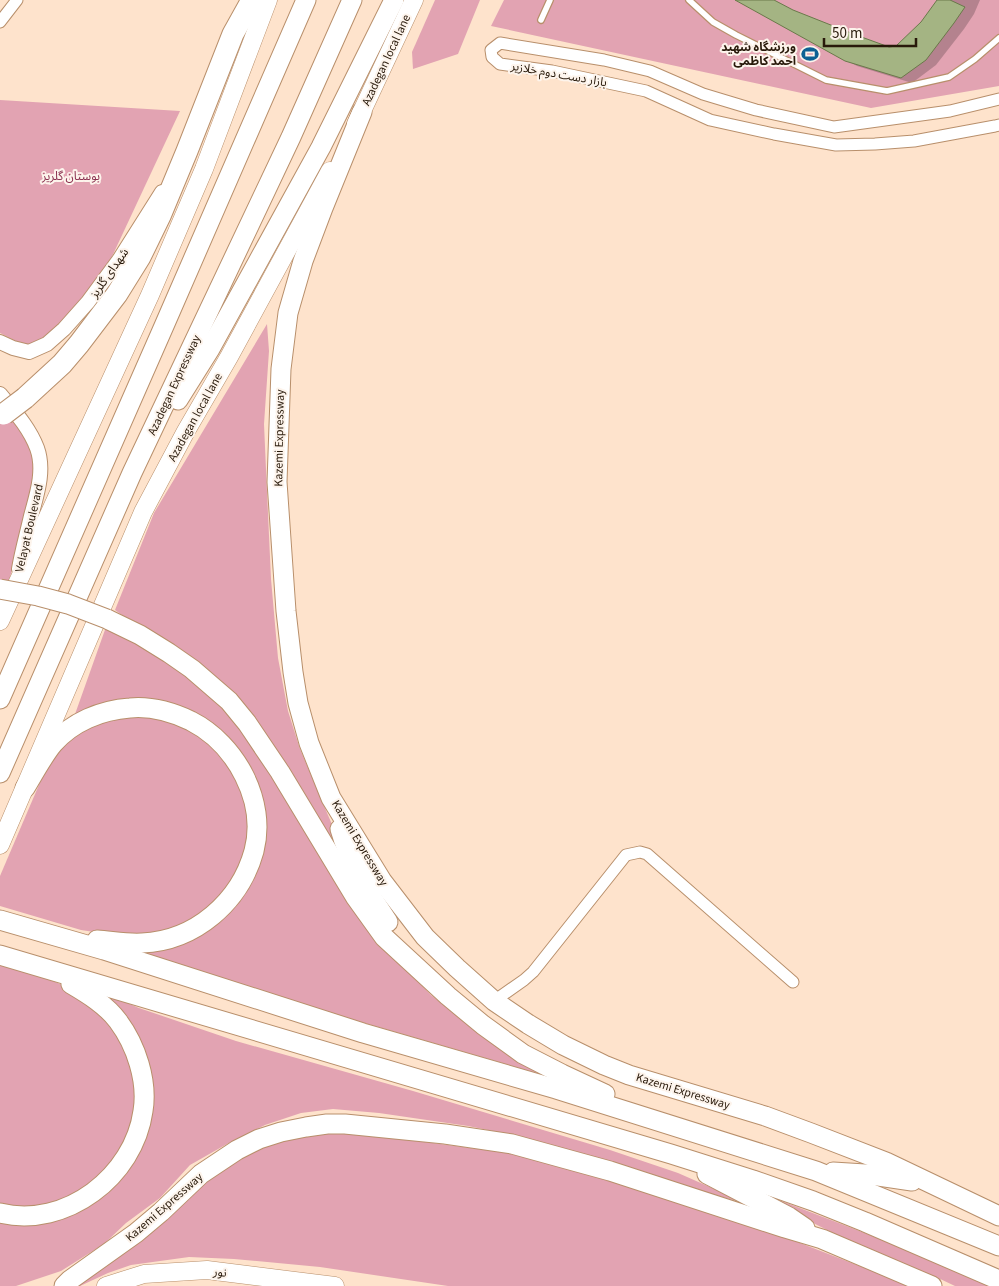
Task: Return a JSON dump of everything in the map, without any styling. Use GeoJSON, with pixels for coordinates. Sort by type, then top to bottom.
{"type":"FeatureCollection","features":[{"type":"Feature","properties":{"kind":"highway"},"geometry":{"type":"LineString","coordinates":[[1,408],[26,398],[62,364],[118,294],[152,232],[187,151],[232,34],[252,0]]}},
{"type":"Feature","properties":{"kind":"highway"},"geometry":{"type":"LineString","coordinates":[[0,699],[306,0]]}},
{"type":"Feature","properties":{"kind":"highway","name":"Azadegan Expressway"},"geometry":{"type":"LineString","coordinates":[[0,773],[132,473],[291,137],[352,0]]}},
{"type":"Feature","properties":{"kind":"highway"},"geometry":{"type":"LineString","coordinates":[[132,473],[220,332],[321,147],[394,0]]}},
{"type":"Feature","properties":{"kind":"highway","name":"Kazemi Expressway"},"geometry":{"type":"LineString","coordinates":[[362,112],[303,260],[288,313],[281,370],[277,482],[292,672],[309,743],[332,798],[382,881],[425,937],[494,1001],[528,1024],[563,1045],[604,1065],[629,1075],[765,1116],[811,1132],[886,1162],[995,1213]]}},
{"type":"Feature","properties":{"kind":"highway"},"geometry":{"type":"LineString","coordinates":[[8,586],[108,619],[140,635],[192,669],[229,701],[248,724],[280,772],[362,906],[384,937],[455,1002],[523,1054],[597,1090],[689,1130]]}},
{"type":"Feature","properties":{"kind":"highway"},"geometry":{"type":"LineString","coordinates":[[24,788],[52,744],[80,721],[118,709],[138,707],[157,709],[200,725],[214,736],[231,754],[240,766],[250,788],[257,831],[254,850],[241,883],[230,900],[206,921],[179,935],[143,943],[62,938]]}},
{"type":"Feature","properties":{"kind":"highway"},"geometry":{"type":"LineString","coordinates":[[332,798],[342,838],[368,891],[422,972]]}},
{"type":"Feature","properties":{"kind":"highway"},"geometry":{"type":"LineString","coordinates":[[1,920],[266,1001],[363,1033],[689,1130],[816,1170],[999,1246]]}},
{"type":"Feature","properties":{"kind":"highway"},"geometry":{"type":"LineString","coordinates":[[0,955],[753,1180],[813,1201],[999,1280]]}},
{"type":"Feature","properties":{"kind":"highway"},"geometry":{"type":"LineString","coordinates":[[0,1212],[27,1216],[48,1213],[68,1207],[87,1197],[112,1176],[128,1154],[144,1110],[140,1068],[135,1052],[118,1022],[108,1009],[49,970]]}},
{"type":"Feature","properties":{"kind":"highway","name":"Kazemi Expressway"},"geometry":{"type":"LineString","coordinates":[[64,1286],[136,1233],[201,1174],[220,1160],[259,1139],[306,1126],[327,1124],[382,1127],[512,1144],[610,1171],[822,1239],[932,1286]]}},
{"type":"Feature","properties":{"kind":"highway"},"geometry":{"type":"LineString","coordinates":[[671,1154],[789,1217],[822,1239]]}},
{"type":"Feature","properties":{"kind":"highway"},"geometry":{"type":"LineString","coordinates":[[816,1170],[865,1174],[933,1185]]}},
{"type":"Feature","properties":{"kind":"main road"},"geometry":{"type":"LineString","coordinates":[[0,622],[8,586],[154,286],[204,169],[268,0]]}},
{"type":"Feature","properties":{"kind":"main road","name":"Azadegan local lane"},"geometry":{"type":"LineString","coordinates":[[0,845],[144,512],[186,431],[294,239],[362,112],[414,0]]}},
{"type":"Feature","properties":{"kind":"main road","name":"نور"},"geometry":{"type":"LineString","coordinates":[[106,1286],[144,1274],[208,1270],[335,1286]]}},
{"type":"Feature","properties":{"kind":"street"},"geometry":{"type":"LineString","coordinates":[[0,22],[17,0]]}},
{"type":"Feature","properties":{"kind":"street","name":"بازار دست دوم خلازیر"},"geometry":{"type":"LineString","coordinates":[[999,99],[950,111],[834,127],[756,110],[703,94],[650,71],[604,60],[500,43],[491,50],[492,57],[500,64],[574,75],[646,91],[710,120],[836,145],[914,140],[999,125]]}},
{"type":"Feature","properties":{"kind":"street","name":"شهدای گلریز"},"geometry":{"type":"LineString","coordinates":[[0,342],[12,348],[29,352],[47,344],[64,329],[88,302],[118,260],[187,151]]}},
{"type":"Feature","properties":{"kind":"street","name":"Velayat Boulevard"},"geometry":{"type":"LineString","coordinates":[[1,408],[19,416],[32,436],[38,450],[40,465],[40,479],[22,555],[8,586]]}},
{"type":"Feature","properties":{"kind":"street"},"geometry":{"type":"LineString","coordinates":[[494,1001],[533,972],[626,855],[640,852],[647,854],[793,982]]}},
{"type":"Feature","properties":{"kind":"lane"},"geometry":{"type":"LineString","coordinates":[[541,20],[550,0]]}},
{"type":"Feature","properties":{"kind":"lane"},"geometry":{"type":"LineString","coordinates":[[689,0],[713,22],[826,80],[888,91],[949,77],[975,59],[999,38]]}},
{"type":"Feature","properties":{"kind":"green space"},"geometry":{"type":"Polygon","coordinates":[[[435,0],[480,0],[458,54],[413,69],[412,52],[435,0]]]}},
{"type":"Feature","properties":{"kind":"green space","name":"ورزشگاه شهید احمد کاظمی"},"geometry":{"type":"Polygon","coordinates":[[[504,0],[999,0],[999,86],[871,108],[491,26],[504,0]]]}},
{"type":"Feature","properties":{"kind":"green space","name":"بوستان گلریز"},"geometry":{"type":"Polygon","coordinates":[[[0,100],[180,111],[109,263],[56,329],[42,340],[28,345],[0,333],[0,100]]]}},
{"type":"Feature","properties":{"kind":"green space"},"geometry":{"type":"Polygon","coordinates":[[[267,324],[269,351],[264,424],[271,579],[278,658],[288,711],[300,749],[350,867],[366,898],[273,748],[141,629],[115,610],[154,513],[267,324]]]}},
{"type":"Feature","properties":{"kind":"green space"},"geometry":{"type":"Polygon","coordinates":[[[15,414],[32,446],[36,476],[25,525],[8,584],[0,583],[0,424],[15,414]]]}},
{"type":"Feature","properties":{"kind":"green space"},"geometry":{"type":"Polygon","coordinates":[[[106,627],[166,658],[229,712],[403,966],[431,995],[467,1024],[512,1054],[564,1081],[337,1015],[120,948],[148,950],[251,879],[247,762],[234,743],[214,726],[195,714],[74,717],[106,627]]]}},
{"type":"Feature","properties":{"kind":"green space"},"geometry":{"type":"Polygon","coordinates":[[[121,715],[173,719],[216,745],[243,790],[248,821],[245,853],[234,882],[198,917],[159,933],[114,935],[81,930],[0,906],[0,876],[53,752],[75,732],[121,715]]]}},
{"type":"Feature","properties":{"kind":"green space"},"geometry":{"type":"Polygon","coordinates":[[[0,962],[73,990],[121,1034],[135,1080],[136,1109],[128,1136],[116,1159],[76,1196],[50,1206],[22,1208],[0,1206],[0,962]]]}},
{"type":"Feature","properties":{"kind":"green space"},"geometry":{"type":"Polygon","coordinates":[[[88,986],[139,1008],[236,1041],[413,1091],[610,1150],[678,1173],[753,1206],[518,1136],[468,1126],[379,1113],[333,1109],[301,1113],[265,1125],[227,1144],[190,1165],[160,1198],[126,1223],[104,1244],[61,1271],[16,1286],[0,1286],[0,1217],[55,1220],[104,1196],[124,1173],[149,1131],[150,1087],[88,986]]]}},
{"type":"Feature","properties":{"kind":"green space"},"geometry":{"type":"Polygon","coordinates":[[[331,1132],[358,1133],[530,1156],[585,1172],[795,1241],[911,1286],[448,1286],[320,1267],[189,1257],[131,1265],[80,1286],[72,1286],[209,1176],[270,1142],[331,1132]]]}},
{"type":"Feature","properties":{"kind":"green space"},"geometry":{"type":"Polygon","coordinates":[[[736,1184],[896,1245],[990,1286],[955,1286],[880,1255],[736,1184]]]}},
{"type":"Feature","properties":{"kind":"building"},"geometry":{"type":"Polygon","coordinates":[[[735,0],[774,0],[793,10],[889,47],[896,46],[921,22],[937,0],[950,0],[965,7],[926,60],[901,78],[845,61],[735,0]]]}},
{"type":"Feature","properties":{"kind":"place","name":"ورزشگاه شهید احمد کاظمی"},"geometry":{"type":"Point","coordinates":[810,54]}}]}
